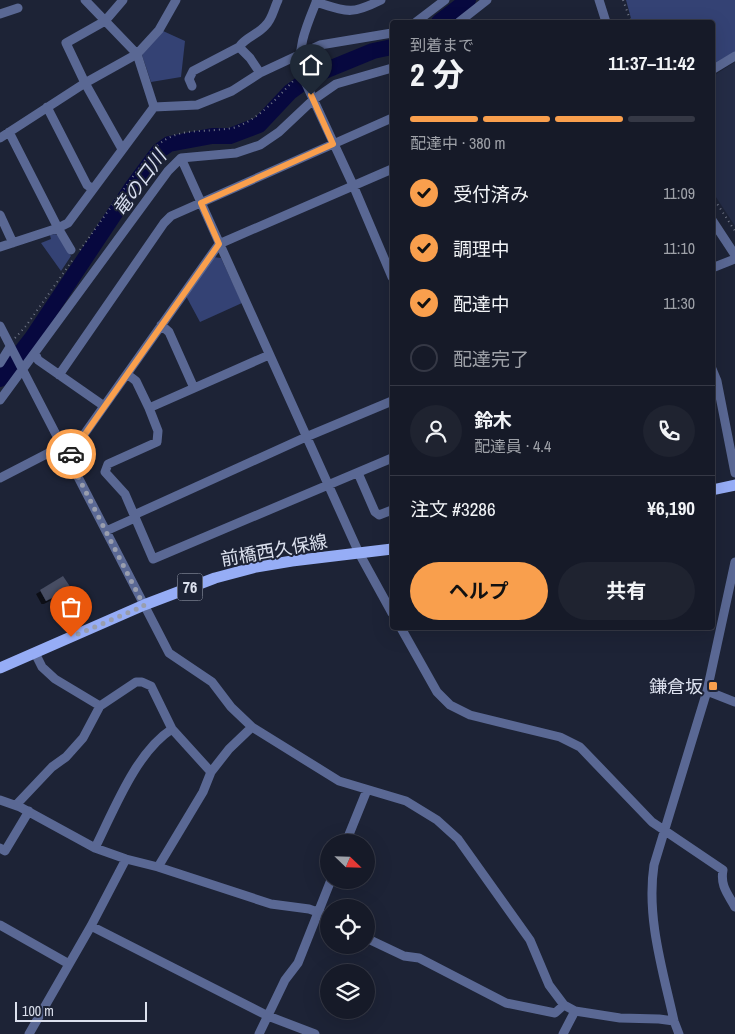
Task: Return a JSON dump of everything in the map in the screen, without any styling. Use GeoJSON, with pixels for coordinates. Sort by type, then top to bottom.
{"type":"FeatureCollection","features":[{"type":"Feature","properties":{"kind":"main road"},"geometry":{"type":"LineString","coordinates":[[715,489],[735,485]]}},
{"type":"Feature","properties":{"kind":"main road","name":"前橋西久保線"},"geometry":{"type":"LineString","coordinates":[[0,668],[144,606],[215,578],[256,567],[292,561],[390,549]]}},
{"type":"Feature","properties":{"kind":"street"},"geometry":{"type":"LineString","coordinates":[[85,0],[136,54],[154,107]]}},
{"type":"Feature","properties":{"kind":"street"},"geometry":{"type":"LineString","coordinates":[[122,149],[85,83],[66,43],[105,20],[123,0]]}},
{"type":"Feature","properties":{"kind":"street"},"geometry":{"type":"LineString","coordinates":[[0,138],[85,83],[136,54],[159,30],[176,0]]}},
{"type":"Feature","properties":{"kind":"street"},"geometry":{"type":"LineString","coordinates":[[192,86],[189,79],[194,72],[239,47],[244,40],[265,26],[278,0]]}},
{"type":"Feature","properties":{"kind":"street"},"geometry":{"type":"LineString","coordinates":[[381,0],[362,9],[351,11],[317,1],[304,32],[299,62],[302,75],[333,144],[389,261]]}},
{"type":"Feature","properties":{"kind":"street"},"geometry":{"type":"LineString","coordinates":[[419,20],[445,0]]}},
{"type":"Feature","properties":{"kind":"street"},"geometry":{"type":"LineString","coordinates":[[462,20],[488,0]]}},
{"type":"Feature","properties":{"kind":"street"},"geometry":{"type":"LineString","coordinates":[[599,0],[605,20]]}},
{"type":"Feature","properties":{"kind":"street"},"geometry":{"type":"LineString","coordinates":[[0,14],[18,8]]}},
{"type":"Feature","properties":{"kind":"street"},"geometry":{"type":"LineString","coordinates":[[0,247],[58,228],[68,222],[154,107],[196,105],[232,91],[260,73],[320,45],[390,32]]}},
{"type":"Feature","properties":{"kind":"street"},"geometry":{"type":"LineString","coordinates":[[239,47],[250,58],[260,73]]}},
{"type":"Feature","properties":{"kind":"street"},"geometry":{"type":"LineString","coordinates":[[715,68],[735,56]]}},
{"type":"Feature","properties":{"kind":"street"},"geometry":{"type":"LineString","coordinates":[[0,400],[168,171],[181,158],[236,153],[260,145],[278,132],[312,97],[336,84],[390,69]]}},
{"type":"Feature","properties":{"kind":"street"},"geometry":{"type":"LineString","coordinates":[[47,107],[87,185],[93,189]]}},
{"type":"Feature","properties":{"kind":"street"},"geometry":{"type":"LineString","coordinates":[[59,375],[164,223],[171,216],[390,119]]}},
{"type":"Feature","properties":{"kind":"street"},"geometry":{"type":"LineString","coordinates":[[9,132],[71,250]]}},
{"type":"Feature","properties":{"kind":"street"},"geometry":{"type":"LineString","coordinates":[[181,158],[359,553],[390,608]]}},
{"type":"Feature","properties":{"kind":"street"},"geometry":{"type":"LineString","coordinates":[[68,457],[219,244],[390,170]]}},
{"type":"Feature","properties":{"kind":"street"},"geometry":{"type":"LineString","coordinates":[[0,215],[13,243]]}},
{"type":"Feature","properties":{"kind":"street"},"geometry":{"type":"LineString","coordinates":[[715,225],[735,257],[715,267]]}},
{"type":"Feature","properties":{"kind":"street"},"geometry":{"type":"LineString","coordinates":[[161,325],[169,332],[194,388]]}},
{"type":"Feature","properties":{"kind":"street"},"geometry":{"type":"LineString","coordinates":[[0,326],[169,653],[212,682],[231,707],[252,727],[339,782],[406,802],[437,820],[458,839],[530,940],[549,985],[564,1005],[574,1011],[620,1018],[674,1021]]}},
{"type":"Feature","properties":{"kind":"street"},"geometry":{"type":"LineString","coordinates":[[0,363],[11,349]]}},
{"type":"Feature","properties":{"kind":"street"},"geometry":{"type":"LineString","coordinates":[[35,353],[38,360],[104,406]]}},
{"type":"Feature","properties":{"kind":"street"},"geometry":{"type":"LineString","coordinates":[[149,408],[269,355]]}},
{"type":"Feature","properties":{"kind":"street"},"geometry":{"type":"LineString","coordinates":[[127,374],[136,381],[149,408],[158,430],[157,442],[108,464],[105,472],[125,494],[153,559],[390,459]]}},
{"type":"Feature","properties":{"kind":"street"},"geometry":{"type":"LineString","coordinates":[[715,378],[735,473]]}},
{"type":"Feature","properties":{"kind":"street"},"geometry":{"type":"LineString","coordinates":[[106,532],[134,516],[306,437],[390,402]]}},
{"type":"Feature","properties":{"kind":"street"},"geometry":{"type":"LineString","coordinates":[[0,478],[62,446]]}},
{"type":"Feature","properties":{"kind":"street"},"geometry":{"type":"LineString","coordinates":[[358,473],[374,512],[379,515],[390,511]]}},
{"type":"Feature","properties":{"kind":"street"},"geometry":{"type":"LineString","coordinates":[[680,1034],[674,1021],[652,913],[652,874],[707,691],[734,566]]}},
{"type":"Feature","properties":{"kind":"street"},"geometry":{"type":"LineString","coordinates":[[402,630],[437,692],[450,705],[470,715],[560,737],[580,747],[652,822],[664,832],[723,870],[722,885],[735,907]]}},
{"type":"Feature","properties":{"kind":"street"},"geometry":{"type":"LineString","coordinates":[[34,653],[42,667],[55,679],[100,706]]}},
{"type":"Feature","properties":{"kind":"street"},"geometry":{"type":"LineString","coordinates":[[16,805],[83,738],[100,706],[136,682],[142,682],[151,686],[172,729],[211,772]]}},
{"type":"Feature","properties":{"kind":"street"},"geometry":{"type":"LineString","coordinates":[[707,691],[735,702]]}},
{"type":"Feature","properties":{"kind":"street"},"geometry":{"type":"LineString","coordinates":[[158,867],[203,792],[211,772],[229,749],[252,727]]}},
{"type":"Feature","properties":{"kind":"street"},"geometry":{"type":"LineString","coordinates":[[95,848],[135,768],[164,734],[172,729]]}},
{"type":"Feature","properties":{"kind":"street"},"geometry":{"type":"LineString","coordinates":[[349,834],[367,790]]}},
{"type":"Feature","properties":{"kind":"street"},"geometry":{"type":"LineString","coordinates":[[0,800],[29,811],[95,848],[126,859],[158,867],[271,904],[309,909],[319,913]]}},
{"type":"Feature","properties":{"kind":"street"},"geometry":{"type":"LineString","coordinates":[[0,848],[5,851],[29,811]]}},
{"type":"Feature","properties":{"kind":"street"},"geometry":{"type":"LineString","coordinates":[[29,1034],[126,859]]}},
{"type":"Feature","properties":{"kind":"street"},"geometry":{"type":"LineString","coordinates":[[259,1034],[285,980],[298,963],[328,889]]}},
{"type":"Feature","properties":{"kind":"street"},"geometry":{"type":"LineString","coordinates":[[0,925],[69,964]]}},
{"type":"Feature","properties":{"kind":"street"},"geometry":{"type":"LineString","coordinates":[[90,926],[268,1016],[315,1034]]}},
{"type":"Feature","properties":{"kind":"street"},"geometry":{"type":"LineString","coordinates":[[375,942],[404,956],[419,958],[506,1003],[555,1013],[564,1005]]}},
{"type":"Feature","properties":{"kind":"street"},"geometry":{"type":"LineString","coordinates":[[563,1034],[574,1011]]}},
{"type":"Feature","properties":{"kind":"path"},"geometry":{"type":"LineString","coordinates":[[623,0],[630,20]]}},
{"type":"Feature","properties":{"kind":"path"},"geometry":{"type":"LineString","coordinates":[[715,201],[735,231]]}},
{"type":"Feature","properties":{"kind":"shaded area"},"geometry":{"type":"Polygon","coordinates":[[[626,0],[735,0],[735,53],[715,65],[715,20],[631,20],[626,0]]]}},
{"type":"Feature","properties":{"kind":"shaded area"},"geometry":{"type":"Polygon","coordinates":[[[163,31],[185,41],[181,77],[151,82],[142,55],[144,50],[163,31]]]}},
{"type":"Feature","properties":{"kind":"shaded area"},"geometry":{"type":"Polygon","coordinates":[[[735,62],[735,226],[715,196],[715,75],[735,62]]]}},
{"type":"Feature","properties":{"kind":"shaded area"},"geometry":{"type":"Polygon","coordinates":[[[55,234],[59,236],[71,256],[61,271],[41,243],[51,239],[50,235],[55,234]]]}},
{"type":"Feature","properties":{"kind":"shaded area"},"geometry":{"type":"Polygon","coordinates":[[[213,257],[221,258],[242,303],[200,322],[186,296],[213,257]]]}},
{"type":"Feature","properties":{"kind":"building"},"geometry":{"type":"Polygon","coordinates":[[[63,576],[71,588],[46,601],[40,590],[63,576]]]}},
{"type":"Feature","properties":{"kind":"waterway","name":"竜の口川"},"geometry":{"type":"LineString","coordinates":[[442,20],[468,0]]}},
{"type":"Feature","properties":{"kind":"waterway","name":"竜の口川"},"geometry":{"type":"LineString","coordinates":[[0,379],[32,338],[133,186],[159,151],[169,144],[212,136],[230,136],[259,125],[290,92],[312,76],[373,51],[390,47]]}},
{"type":"Feature","properties":{"kind":"way so far"},"geometry":{"type":"LineString","coordinates":[[71,454],[68,457],[144,606],[71,637]]}},
{"type":"Feature","properties":{"kind":"place","name":"鎌倉坂"},"geometry":{"type":"Point","coordinates":[713,686]}},
{"type":"Feature","properties":{"kind":"route"},"geometry":{"type":"LineString","coordinates":[[71,454],[219,244],[201,203],[333,144],[311,95]]}}]}
